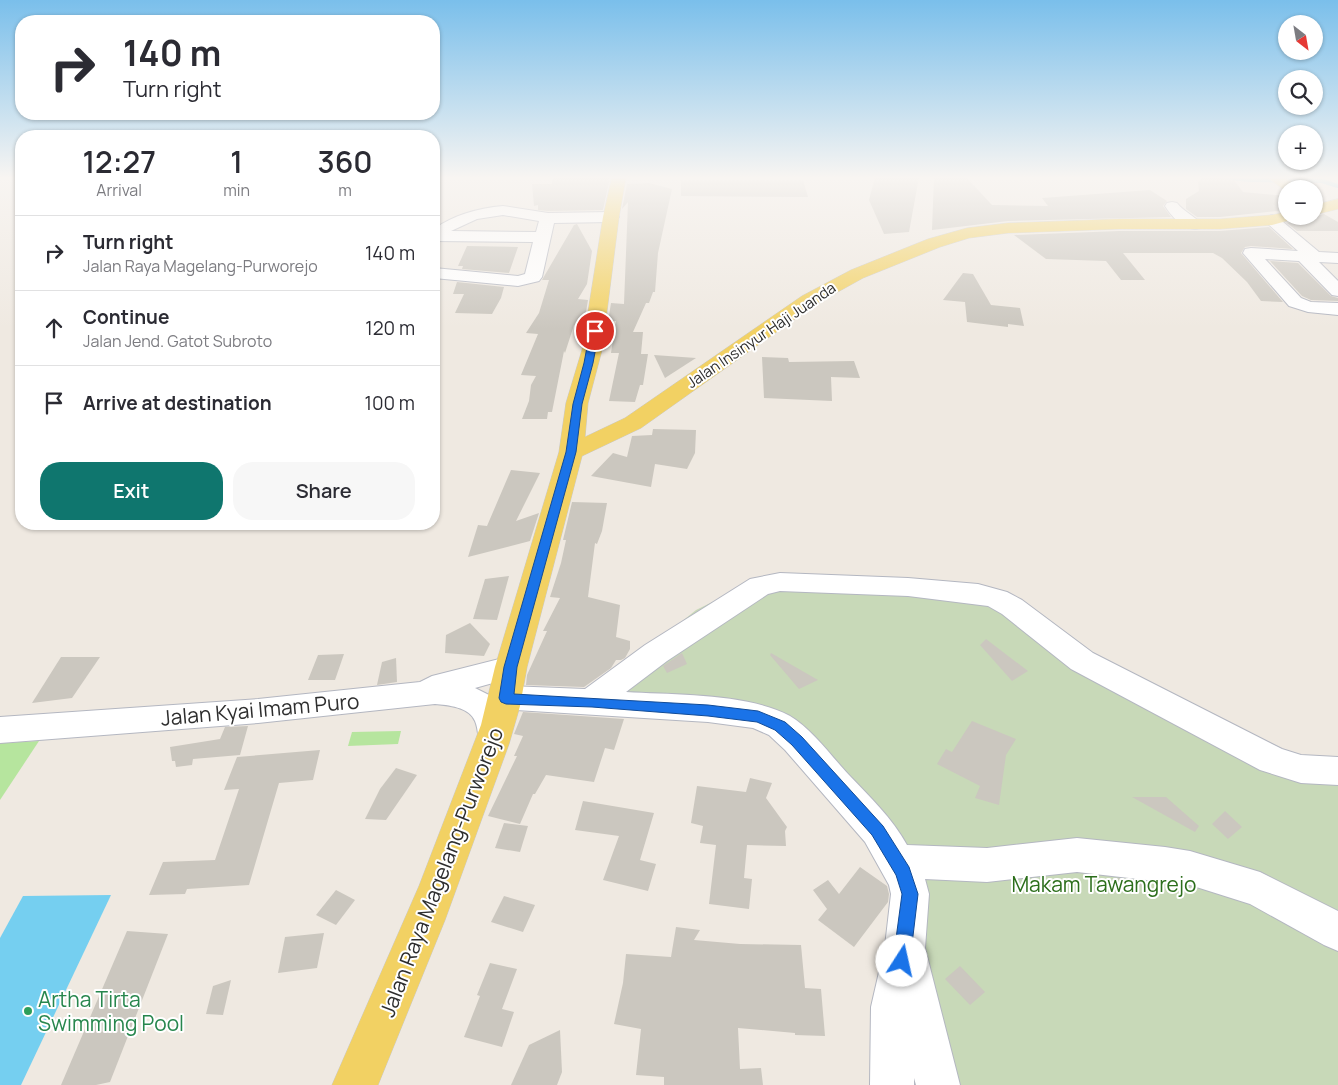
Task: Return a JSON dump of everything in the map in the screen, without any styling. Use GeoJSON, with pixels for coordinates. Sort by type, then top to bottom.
{"type":"FeatureCollection","features":[{"type":"Feature","properties":{"kind":"main road","name":"Jalan Raya Magelang-Purworejo"},"geometry":{"type":"LineString","coordinates":[[355,1085],[436,894],[494,739],[571,452],[577,404],[592,350],[610,228]]}},
{"type":"Feature","properties":{"kind":"main road","name":"Jalan Insinyur Haji Juanda"},"geometry":{"type":"LineString","coordinates":[[571,452],[633,423],[809,300],[857,274],[915,249],[967,233],[1017,228]]}},
{"type":"Feature","properties":{"kind":"street"},"geometry":{"type":"LineString","coordinates":[[440,274],[518,281],[533,277],[544,228]]}},
{"type":"Feature","properties":{"kind":"street"},"geometry":{"type":"LineString","coordinates":[[1287,228],[1338,291]]}},
{"type":"Feature","properties":{"kind":"street"},"geometry":{"type":"LineString","coordinates":[[440,236],[542,237]]}},
{"type":"Feature","properties":{"kind":"street"},"geometry":{"type":"LineString","coordinates":[[1338,258],[1250,253],[1295,302],[1308,307],[1338,310]]}},
{"type":"Feature","properties":{"kind":"street"},"geometry":{"type":"LineString","coordinates":[[592,702],[656,653],[760,586],[780,582],[908,587],[978,594],[996,599],[1012,607],[1082,660],[1272,760],[1301,769],[1338,771]]}},
{"type":"Feature","properties":{"kind":"street"},"geometry":{"type":"LineString","coordinates":[[411,694],[508,683],[592,702],[708,710],[758,716],[780,726],[797,741],[852,799],[878,831],[897,861],[910,894],[905,946],[892,1007],[892,1085]]}},
{"type":"Feature","properties":{"kind":"street","name":"Jalan Kyai Imam Puro"},"geometry":{"type":"LineString","coordinates":[[0,730],[266,710],[411,694],[447,693],[479,705],[489,715],[494,739]]}},
{"type":"Feature","properties":{"kind":"street"},"geometry":{"type":"LineString","coordinates":[[897,861],[987,865],[1077,855],[1190,868],[1260,890],[1338,932]]}},
{"type":"Feature","properties":{"kind":"street"},"geometry":{"type":"LineString","coordinates":[[905,946],[938,1085]]}},
{"type":"Feature","properties":{"kind":"green space","name":"Makam Tawangrejo"},"geometry":{"type":"Polygon","coordinates":[[[751,583],[984,597],[1142,682],[1196,705],[1274,753],[1338,764],[1338,1085],[905,1085],[890,853],[765,712],[615,696],[664,636],[696,610],[751,583]]]}},
{"type":"Feature","properties":{"kind":"green space"},"geometry":{"type":"Polygon","coordinates":[[[401,731],[398,744],[348,746],[352,732],[401,731]]]}},
{"type":"Feature","properties":{"kind":"green space"},"geometry":{"type":"Polygon","coordinates":[[[39,741],[0,800],[0,743],[39,741]]]}},
{"type":"Feature","properties":{"kind":"water","name":"Artha Tirta Swimming Pool"},"geometry":{"type":"Polygon","coordinates":[[[111,895],[21,1085],[0,1085],[0,938],[23,896],[111,895]]]}},
{"type":"Feature","properties":{"kind":"building"},"geometry":{"type":"Polygon","coordinates":[[[572,228],[579,228],[592,251],[587,284],[578,299],[588,300],[585,318],[574,325],[565,353],[564,351],[552,412],[548,412],[547,419],[522,419],[529,401],[531,385],[536,376],[521,375],[538,334],[526,333],[539,313],[549,280],[542,280],[572,228]]]}},
{"type":"Feature","properties":{"kind":"building"},"geometry":{"type":"Polygon","coordinates":[[[627,228],[664,228],[658,253],[655,292],[653,292],[649,303],[646,303],[633,332],[643,332],[641,354],[648,354],[643,385],[640,385],[635,402],[609,401],[619,353],[611,353],[616,321],[608,322],[611,303],[624,304],[627,228]]]}},
{"type":"Feature","properties":{"kind":"building"},"geometry":{"type":"Polygon","coordinates":[[[881,228],[910,228],[909,232],[884,234],[881,228]]]}},
{"type":"Feature","properties":{"kind":"building"},"geometry":{"type":"Polygon","coordinates":[[[932,228],[952,228],[932,230],[932,228]]]}},
{"type":"Feature","properties":{"kind":"building"},"geometry":{"type":"Polygon","coordinates":[[[1270,228],[1293,249],[1251,246],[1245,247],[1241,253],[1283,302],[1261,301],[1247,282],[1222,258],[1213,253],[1123,253],[1145,280],[1121,280],[1106,261],[1046,259],[1014,235],[1119,231],[1220,231],[1270,228]]]}},
{"type":"Feature","properties":{"kind":"building"},"geometry":{"type":"Polygon","coordinates":[[[1293,228],[1338,228],[1338,231],[1297,231],[1293,228]]]}},
{"type":"Feature","properties":{"kind":"building"},"geometry":{"type":"Polygon","coordinates":[[[467,246],[518,247],[509,273],[462,269],[463,266],[458,266],[467,246]]]}},
{"type":"Feature","properties":{"kind":"building"},"geometry":{"type":"Polygon","coordinates":[[[1270,261],[1298,263],[1331,296],[1338,298],[1338,301],[1311,300],[1302,296],[1270,261]]]}},
{"type":"Feature","properties":{"kind":"building"},"geometry":{"type":"Polygon","coordinates":[[[963,273],[973,274],[991,305],[1020,308],[1024,326],[1008,324],[1008,327],[967,322],[965,302],[943,300],[963,273]]]}},
{"type":"Feature","properties":{"kind":"building"},"geometry":{"type":"Polygon","coordinates":[[[457,282],[504,287],[501,298],[492,314],[455,313],[464,294],[453,294],[457,282]]]}},
{"type":"Feature","properties":{"kind":"building"},"geometry":{"type":"Polygon","coordinates":[[[654,355],[696,358],[665,378],[654,355]]]}},
{"type":"Feature","properties":{"kind":"building"},"geometry":{"type":"Polygon","coordinates":[[[762,357],[788,358],[789,362],[854,361],[860,378],[831,377],[832,401],[764,398],[762,357]]]}},
{"type":"Feature","properties":{"kind":"building"},"geometry":{"type":"Polygon","coordinates":[[[653,429],[696,430],[695,453],[687,469],[655,464],[651,487],[591,476],[613,453],[627,457],[632,436],[652,435],[653,429]]]}},
{"type":"Feature","properties":{"kind":"building"},"geometry":{"type":"Polygon","coordinates":[[[511,470],[540,473],[516,521],[539,513],[530,541],[468,557],[478,525],[487,526],[511,470]]]}},
{"type":"Feature","properties":{"kind":"building"},"geometry":{"type":"Polygon","coordinates":[[[572,502],[607,503],[602,531],[597,544],[595,543],[588,597],[620,605],[616,637],[630,641],[630,649],[625,658],[616,660],[611,668],[584,687],[526,685],[527,675],[547,631],[543,631],[560,598],[550,597],[561,563],[566,540],[563,540],[572,502]]]}},
{"type":"Feature","properties":{"kind":"building"},"geometry":{"type":"Polygon","coordinates":[[[509,576],[497,620],[473,619],[485,579],[509,576]]]}},
{"type":"Feature","properties":{"kind":"building"},"geometry":{"type":"Polygon","coordinates":[[[470,623],[490,644],[484,656],[445,653],[446,635],[470,623]]]}},
{"type":"Feature","properties":{"kind":"building"},"geometry":{"type":"Polygon","coordinates":[[[986,639],[1028,671],[1012,681],[980,645],[986,639]]]}},
{"type":"Feature","properties":{"kind":"building"},"geometry":{"type":"Polygon","coordinates":[[[682,653],[687,664],[667,673],[663,666],[682,653]]]}},
{"type":"Feature","properties":{"kind":"building"},"geometry":{"type":"Polygon","coordinates":[[[771,653],[818,680],[799,689],[770,655],[771,653]]]}},
{"type":"Feature","properties":{"kind":"building"},"geometry":{"type":"Polygon","coordinates":[[[344,654],[335,680],[308,680],[318,655],[344,654]]]}},
{"type":"Feature","properties":{"kind":"building"},"geometry":{"type":"Polygon","coordinates":[[[61,657],[100,657],[72,698],[32,703],[61,657]]]}},
{"type":"Feature","properties":{"kind":"building"},"geometry":{"type":"Polygon","coordinates":[[[396,658],[397,682],[377,685],[382,662],[396,658]]]}},
{"type":"Feature","properties":{"kind":"building"},"geometry":{"type":"Polygon","coordinates":[[[523,712],[624,719],[614,750],[605,748],[594,782],[546,775],[535,794],[533,794],[520,824],[488,816],[517,756],[514,756],[523,736],[514,734],[523,712]]]}},
{"type":"Feature","properties":{"kind":"building"},"geometry":{"type":"Polygon","coordinates":[[[972,721],[1016,739],[1006,755],[999,805],[975,798],[980,786],[937,764],[946,749],[952,752],[972,721]]]}},
{"type":"Feature","properties":{"kind":"building"},"geometry":{"type":"Polygon","coordinates":[[[248,726],[240,755],[193,759],[192,765],[176,767],[175,761],[172,761],[170,747],[220,739],[225,727],[248,726]]]}},
{"type":"Feature","properties":{"kind":"building"},"geometry":{"type":"Polygon","coordinates":[[[320,750],[313,780],[279,783],[249,885],[187,889],[185,894],[149,895],[163,862],[215,860],[239,789],[224,790],[237,757],[320,750]]]}},
{"type":"Feature","properties":{"kind":"building"},"geometry":{"type":"Polygon","coordinates":[[[396,768],[417,775],[386,820],[365,819],[380,789],[396,768]]]}},
{"type":"Feature","properties":{"kind":"building"},"geometry":{"type":"Polygon","coordinates":[[[750,778],[772,783],[766,798],[787,827],[785,831],[786,846],[747,845],[744,878],[752,879],[749,909],[709,904],[716,845],[700,843],[703,826],[691,823],[697,786],[746,792],[750,778]]]}},
{"type":"Feature","properties":{"kind":"building"},"geometry":{"type":"Polygon","coordinates":[[[1132,797],[1166,797],[1199,826],[1195,832],[1132,797]]]}},
{"type":"Feature","properties":{"kind":"building"},"geometry":{"type":"Polygon","coordinates":[[[583,801],[654,813],[640,860],[656,864],[648,891],[603,880],[619,836],[575,830],[583,801]]]}},
{"type":"Feature","properties":{"kind":"building"},"geometry":{"type":"Polygon","coordinates":[[[1225,811],[1242,827],[1228,839],[1212,824],[1225,811]]]}},
{"type":"Feature","properties":{"kind":"building"},"geometry":{"type":"Polygon","coordinates":[[[504,823],[528,826],[520,852],[495,848],[504,823]]]}},
{"type":"Feature","properties":{"kind":"building"},"geometry":{"type":"Polygon","coordinates":[[[860,867],[887,886],[889,894],[888,902],[854,947],[818,920],[827,909],[813,890],[828,880],[839,894],[860,867]]]}},
{"type":"Feature","properties":{"kind":"building"},"geometry":{"type":"Polygon","coordinates":[[[1117,878],[1147,882],[1132,893],[1117,878]]]}},
{"type":"Feature","properties":{"kind":"building"},"geometry":{"type":"Polygon","coordinates":[[[336,890],[355,900],[336,925],[316,915],[336,890]]]}},
{"type":"Feature","properties":{"kind":"building"},"geometry":{"type":"Polygon","coordinates":[[[504,896],[535,905],[523,932],[491,922],[504,896]]]}},
{"type":"Feature","properties":{"kind":"building"},"geometry":{"type":"Polygon","coordinates":[[[676,927],[700,930],[694,940],[740,944],[801,945],[805,988],[821,989],[825,1036],[795,1035],[795,1033],[738,1028],[740,1069],[761,1068],[763,1085],[664,1085],[664,1077],[636,1075],[641,1029],[614,1024],[623,983],[626,954],[671,957],[676,927]]]}},
{"type":"Feature","properties":{"kind":"building"},"geometry":{"type":"Polygon","coordinates":[[[127,931],[168,934],[110,1082],[96,1085],[61,1085],[127,931]]]}},
{"type":"Feature","properties":{"kind":"building"},"geometry":{"type":"Polygon","coordinates":[[[324,933],[317,968],[278,973],[285,937],[324,933]]]}},
{"type":"Feature","properties":{"kind":"building"},"geometry":{"type":"Polygon","coordinates":[[[490,963],[517,969],[502,1009],[514,1012],[502,1047],[464,1037],[480,996],[477,995],[490,963]]]}},
{"type":"Feature","properties":{"kind":"building"},"geometry":{"type":"Polygon","coordinates":[[[960,966],[985,992],[970,1005],[945,979],[960,966]]]}},
{"type":"Feature","properties":{"kind":"building"},"geometry":{"type":"Polygon","coordinates":[[[231,980],[223,1015],[206,1014],[213,986],[231,980]]]}},
{"type":"Feature","properties":{"kind":"building"},"geometry":{"type":"Polygon","coordinates":[[[560,1030],[562,1072],[557,1085],[511,1085],[529,1045],[560,1030]]]}},
{"type":"Feature","properties":{"kind":"place","name":"Artha Tirta Swimming Pool"},"geometry":{"type":"Point","coordinates":[28,1011]}},
{"type":"Feature","properties":{"kind":"route"},"geometry":{"type":"LineString","coordinates":[[595,331],[586,377],[577,404],[571,452],[511,667],[506,698],[708,710],[758,716],[780,726],[797,741],[852,799],[878,831],[903,872],[910,894],[902,961]]}}]}
